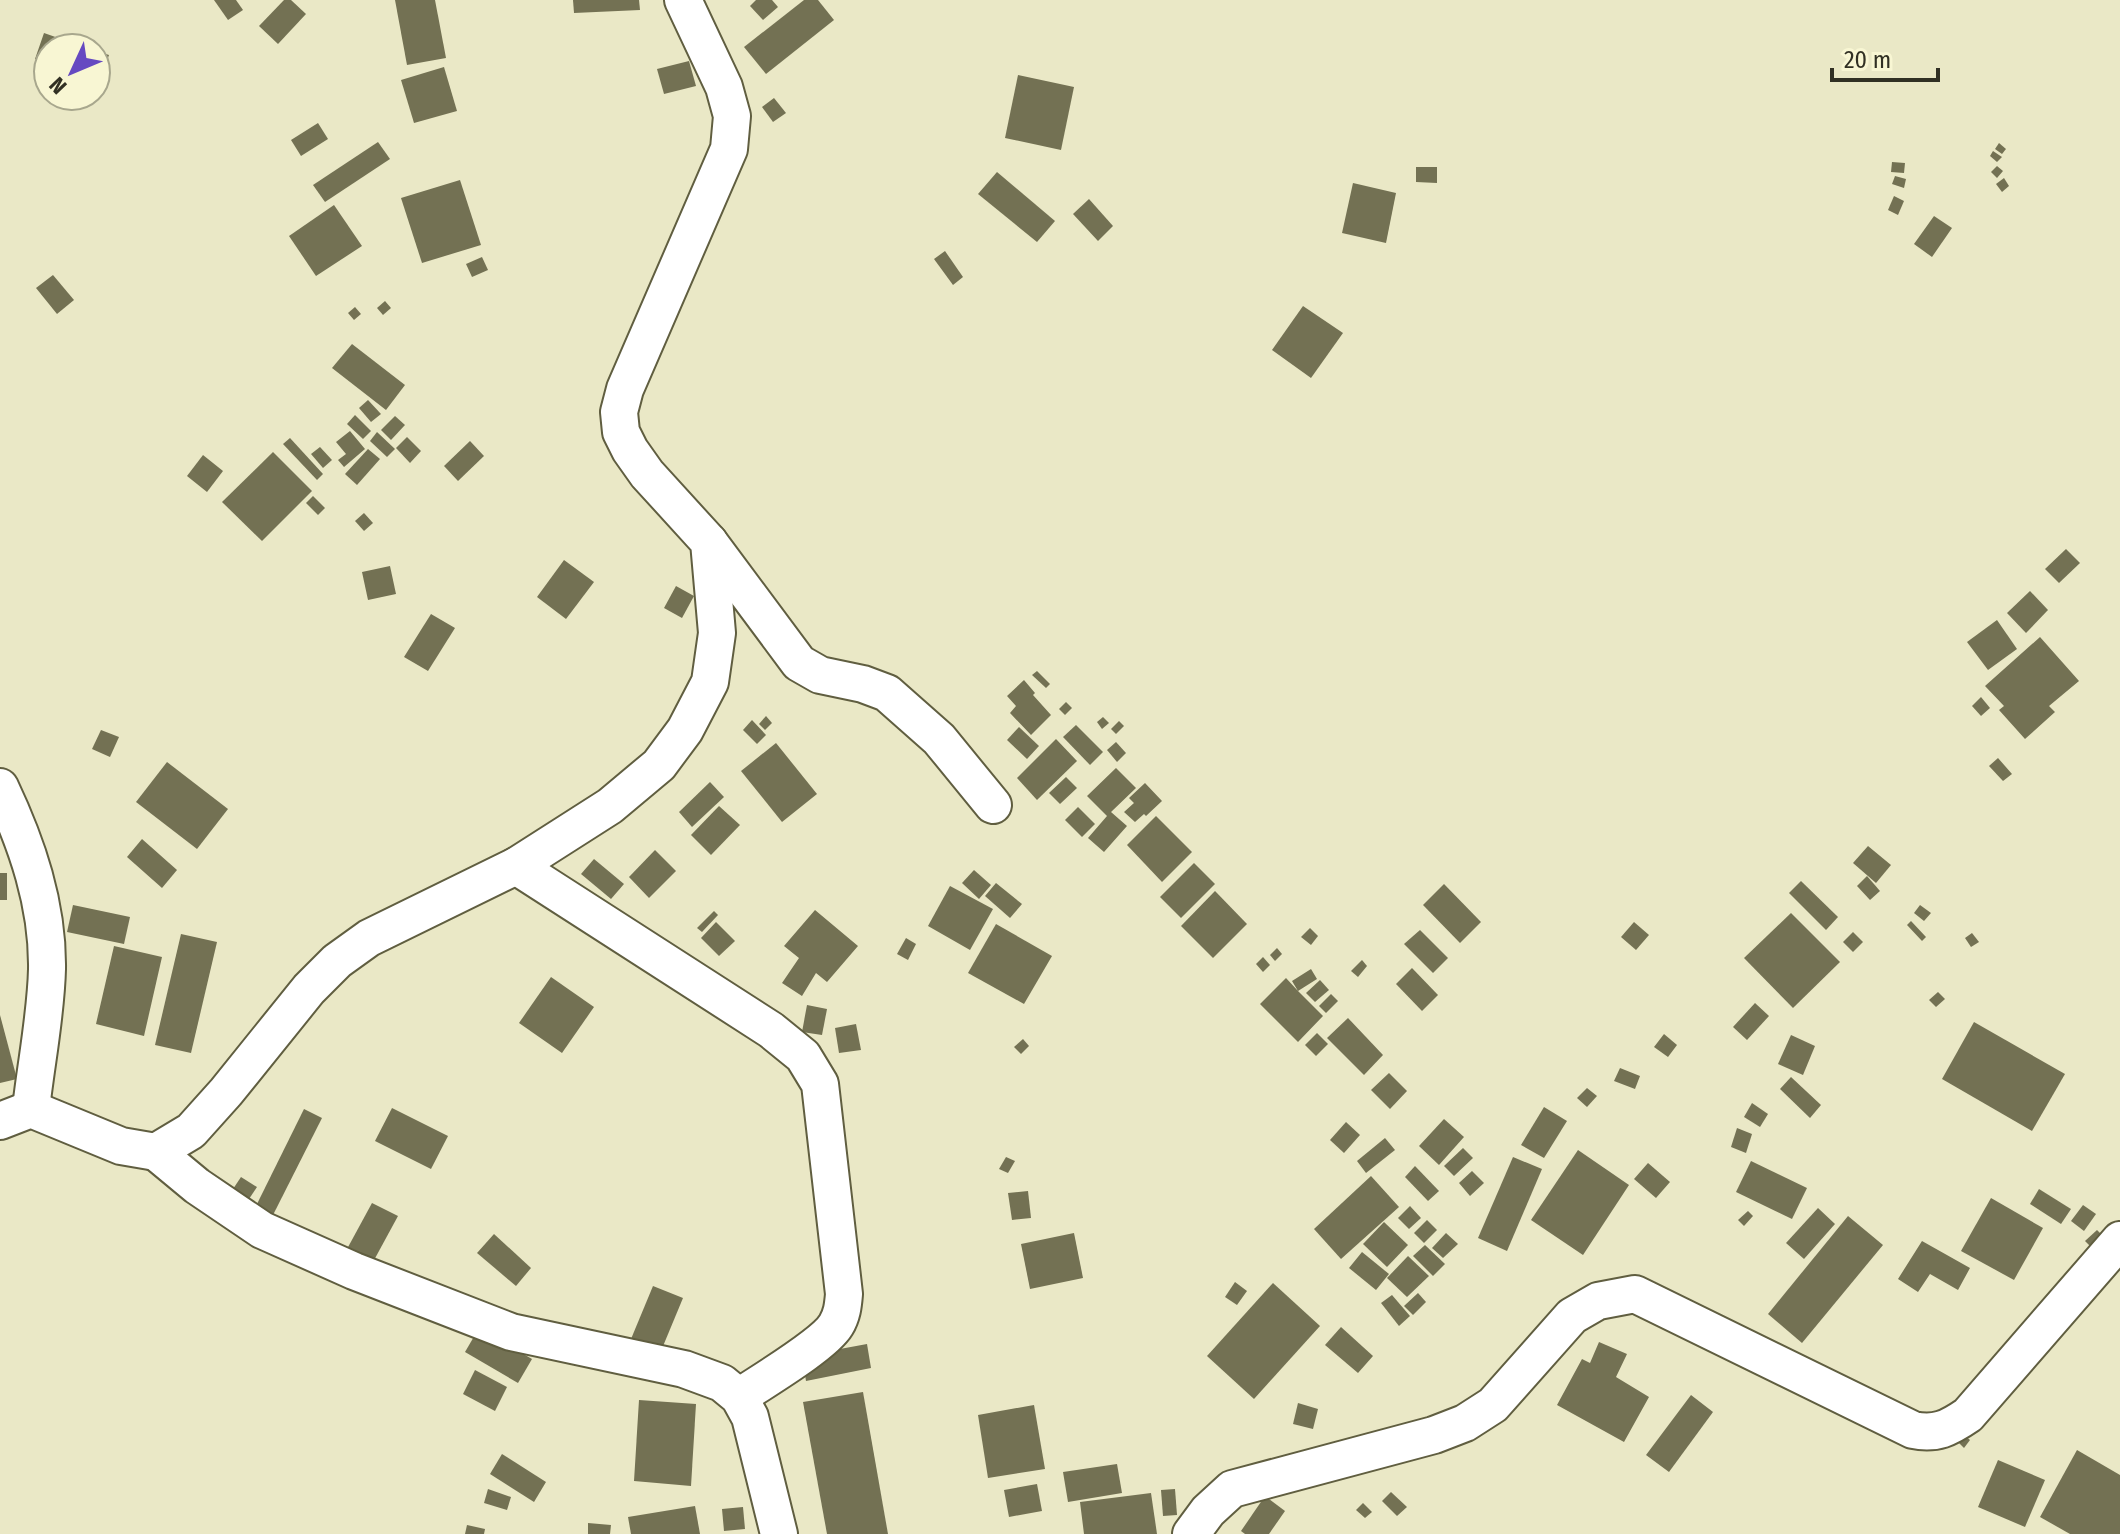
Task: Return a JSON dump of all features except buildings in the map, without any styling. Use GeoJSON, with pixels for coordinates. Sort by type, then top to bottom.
{"type":"FeatureCollection","features":[{"type":"Feature","properties":{"kind":"street"},"geometry":{"type":"LineString","coordinates":[[683,0],[724,87],[732,116],[729,149],[625,389],[619,412],[621,432],[647,474],[709,542],[799,663],[820,675],[863,684],[887,693],[939,739],[993,805]]}},
{"type":"Feature","properties":{"kind":"street"},"geometry":{"type":"LineString","coordinates":[[156,1152],[191,1131],[309,989],[337,961],[369,938],[516,866],[610,806],[659,765],[685,730],[710,682],[717,633],[709,542]]}},
{"type":"Feature","properties":{"kind":"street"},"geometry":{"type":"LineString","coordinates":[[0,787],[20,829],[41,899],[47,969],[16,1115],[121,1146],[156,1152],[197,1186],[262,1230],[354,1271],[511,1332],[706,1375],[722,1383],[739,1397],[750,1417],[779,1534]]}},
{"type":"Feature","properties":{"kind":"street"},"geometry":{"type":"LineString","coordinates":[[516,866],[771,1030],[803,1056],[820,1084],[844,1294],[843,1312],[835,1328],[820,1341],[739,1397]]}},
{"type":"Feature","properties":{"kind":"street"},"geometry":{"type":"LineString","coordinates":[[1191,1534],[1208,1511],[1232,1489],[1434,1435],[1465,1423],[1493,1405],[1572,1316],[1598,1301],[1635,1294],[1913,1430],[1940,1431],[1968,1415],[2120,1240]]}}]}
